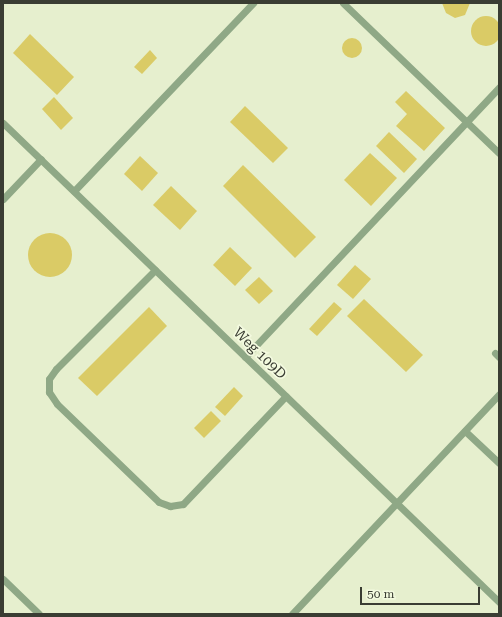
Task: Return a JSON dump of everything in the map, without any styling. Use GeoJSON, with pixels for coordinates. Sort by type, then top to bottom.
{"type":"FeatureCollection","features":[{"type":"Feature","properties":{"kind":"lane"},"geometry":{"type":"LineString","coordinates":[[74,191],[254,3]]}},
{"type":"Feature","properties":{"kind":"lane"},"geometry":{"type":"LineString","coordinates":[[343,3],[499,153]]}},
{"type":"Feature","properties":{"kind":"lane"},"geometry":{"type":"LineString","coordinates":[[245,357],[499,86]]}},
{"type":"Feature","properties":{"kind":"lane","name":"Weg 109D"},"geometry":{"type":"LineString","coordinates":[[3,123],[499,602]]}},
{"type":"Feature","properties":{"kind":"lane"},"geometry":{"type":"LineString","coordinates":[[3,199],[40,159]]}},
{"type":"Feature","properties":{"kind":"lane"},"geometry":{"type":"LineString","coordinates":[[155,270],[56,369],[49,379],[49,392],[56,404],[159,502],[170,506],[183,504],[286,396]]}},
{"type":"Feature","properties":{"kind":"lane"},"geometry":{"type":"LineString","coordinates":[[292,614],[499,394]]}},
{"type":"Feature","properties":{"kind":"lane"},"geometry":{"type":"LineString","coordinates":[[465,431],[499,463]]}},
{"type":"Feature","properties":{"kind":"lane"},"geometry":{"type":"LineString","coordinates":[[3,579],[39,614]]}},
{"type":"Feature","properties":{"kind":"shaded area"},"geometry":{"type":"Polygon","coordinates":[[[3,3],[499,3],[499,614],[3,614],[3,3]]]}},
{"type":"Feature","properties":{"kind":"building"},"geometry":{"type":"Polygon","coordinates":[[[442,3],[470,3],[465,15],[455,18],[446,13],[442,3]]]}},
{"type":"Feature","properties":{"kind":"building"},"geometry":{"type":"Polygon","coordinates":[[[486,16],[492,17],[500,25],[500,37],[492,45],[486,46],[480,45],[472,37],[471,31],[472,25],[480,17],[486,16]]]}},
{"type":"Feature","properties":{"kind":"building"},"geometry":{"type":"Polygon","coordinates":[[[30,34],[74,77],[57,95],[13,53],[30,34]]]}},
{"type":"Feature","properties":{"kind":"building"},"geometry":{"type":"Polygon","coordinates":[[[352,38],[359,41],[362,48],[359,55],[352,58],[345,55],[342,48],[345,41],[352,38]]]}},
{"type":"Feature","properties":{"kind":"building"},"geometry":{"type":"Polygon","coordinates":[[[150,50],[157,58],[142,74],[134,67],[150,50]]]}},
{"type":"Feature","properties":{"kind":"building"},"geometry":{"type":"Polygon","coordinates":[[[406,91],[445,128],[424,151],[396,126],[407,114],[395,102],[406,91]]]}},
{"type":"Feature","properties":{"kind":"building"},"geometry":{"type":"Polygon","coordinates":[[[54,97],[73,118],[61,130],[42,109],[54,97]]]}},
{"type":"Feature","properties":{"kind":"building"},"geometry":{"type":"Polygon","coordinates":[[[245,106],[288,148],[273,163],[230,122],[245,106]]]}},
{"type":"Feature","properties":{"kind":"building"},"geometry":{"type":"Polygon","coordinates":[[[389,132],[417,159],[404,173],[376,146],[389,132]]]}},
{"type":"Feature","properties":{"kind":"building"},"geometry":{"type":"Polygon","coordinates":[[[370,153],[397,178],[371,206],[344,180],[370,153]]]}},
{"type":"Feature","properties":{"kind":"building"},"geometry":{"type":"Polygon","coordinates":[[[140,156],[158,173],[142,191],[124,174],[140,156]]]}},
{"type":"Feature","properties":{"kind":"building"},"geometry":{"type":"Polygon","coordinates":[[[243,165],[316,237],[295,258],[223,186],[243,165]]]}},
{"type":"Feature","properties":{"kind":"building"},"geometry":{"type":"Polygon","coordinates":[[[171,186],[197,211],[180,230],[153,205],[171,186]]]}},
{"type":"Feature","properties":{"kind":"building"},"geometry":{"type":"Polygon","coordinates":[[[54,233],[59,234],[66,239],[71,246],[71,264],[66,271],[59,276],[46,277],[41,276],[34,271],[29,264],[28,251],[29,246],[34,239],[41,234],[54,233]]]}},
{"type":"Feature","properties":{"kind":"building"},"geometry":{"type":"Polygon","coordinates":[[[230,247],[252,268],[235,286],[213,265],[230,247]]]}},
{"type":"Feature","properties":{"kind":"building"},"geometry":{"type":"Polygon","coordinates":[[[355,265],[371,279],[353,299],[337,285],[355,265]]]}},
{"type":"Feature","properties":{"kind":"building"},"geometry":{"type":"Polygon","coordinates":[[[259,277],[273,291],[259,304],[245,290],[259,277]]]}},
{"type":"Feature","properties":{"kind":"building"},"geometry":{"type":"Polygon","coordinates":[[[364,299],[423,355],[406,372],[347,316],[364,299]]]}},
{"type":"Feature","properties":{"kind":"building"},"geometry":{"type":"Polygon","coordinates":[[[334,302],[342,309],[317,336],[309,329],[334,302]]]}},
{"type":"Feature","properties":{"kind":"building"},"geometry":{"type":"Polygon","coordinates":[[[149,307],[167,326],[97,396],[78,378],[149,307]]]}},
{"type":"Feature","properties":{"kind":"building"},"geometry":{"type":"Polygon","coordinates":[[[234,387],[243,396],[225,416],[215,407],[234,387]]]}},
{"type":"Feature","properties":{"kind":"building"},"geometry":{"type":"Polygon","coordinates":[[[211,411],[221,421],[204,438],[194,428],[211,411]]]}}]}
